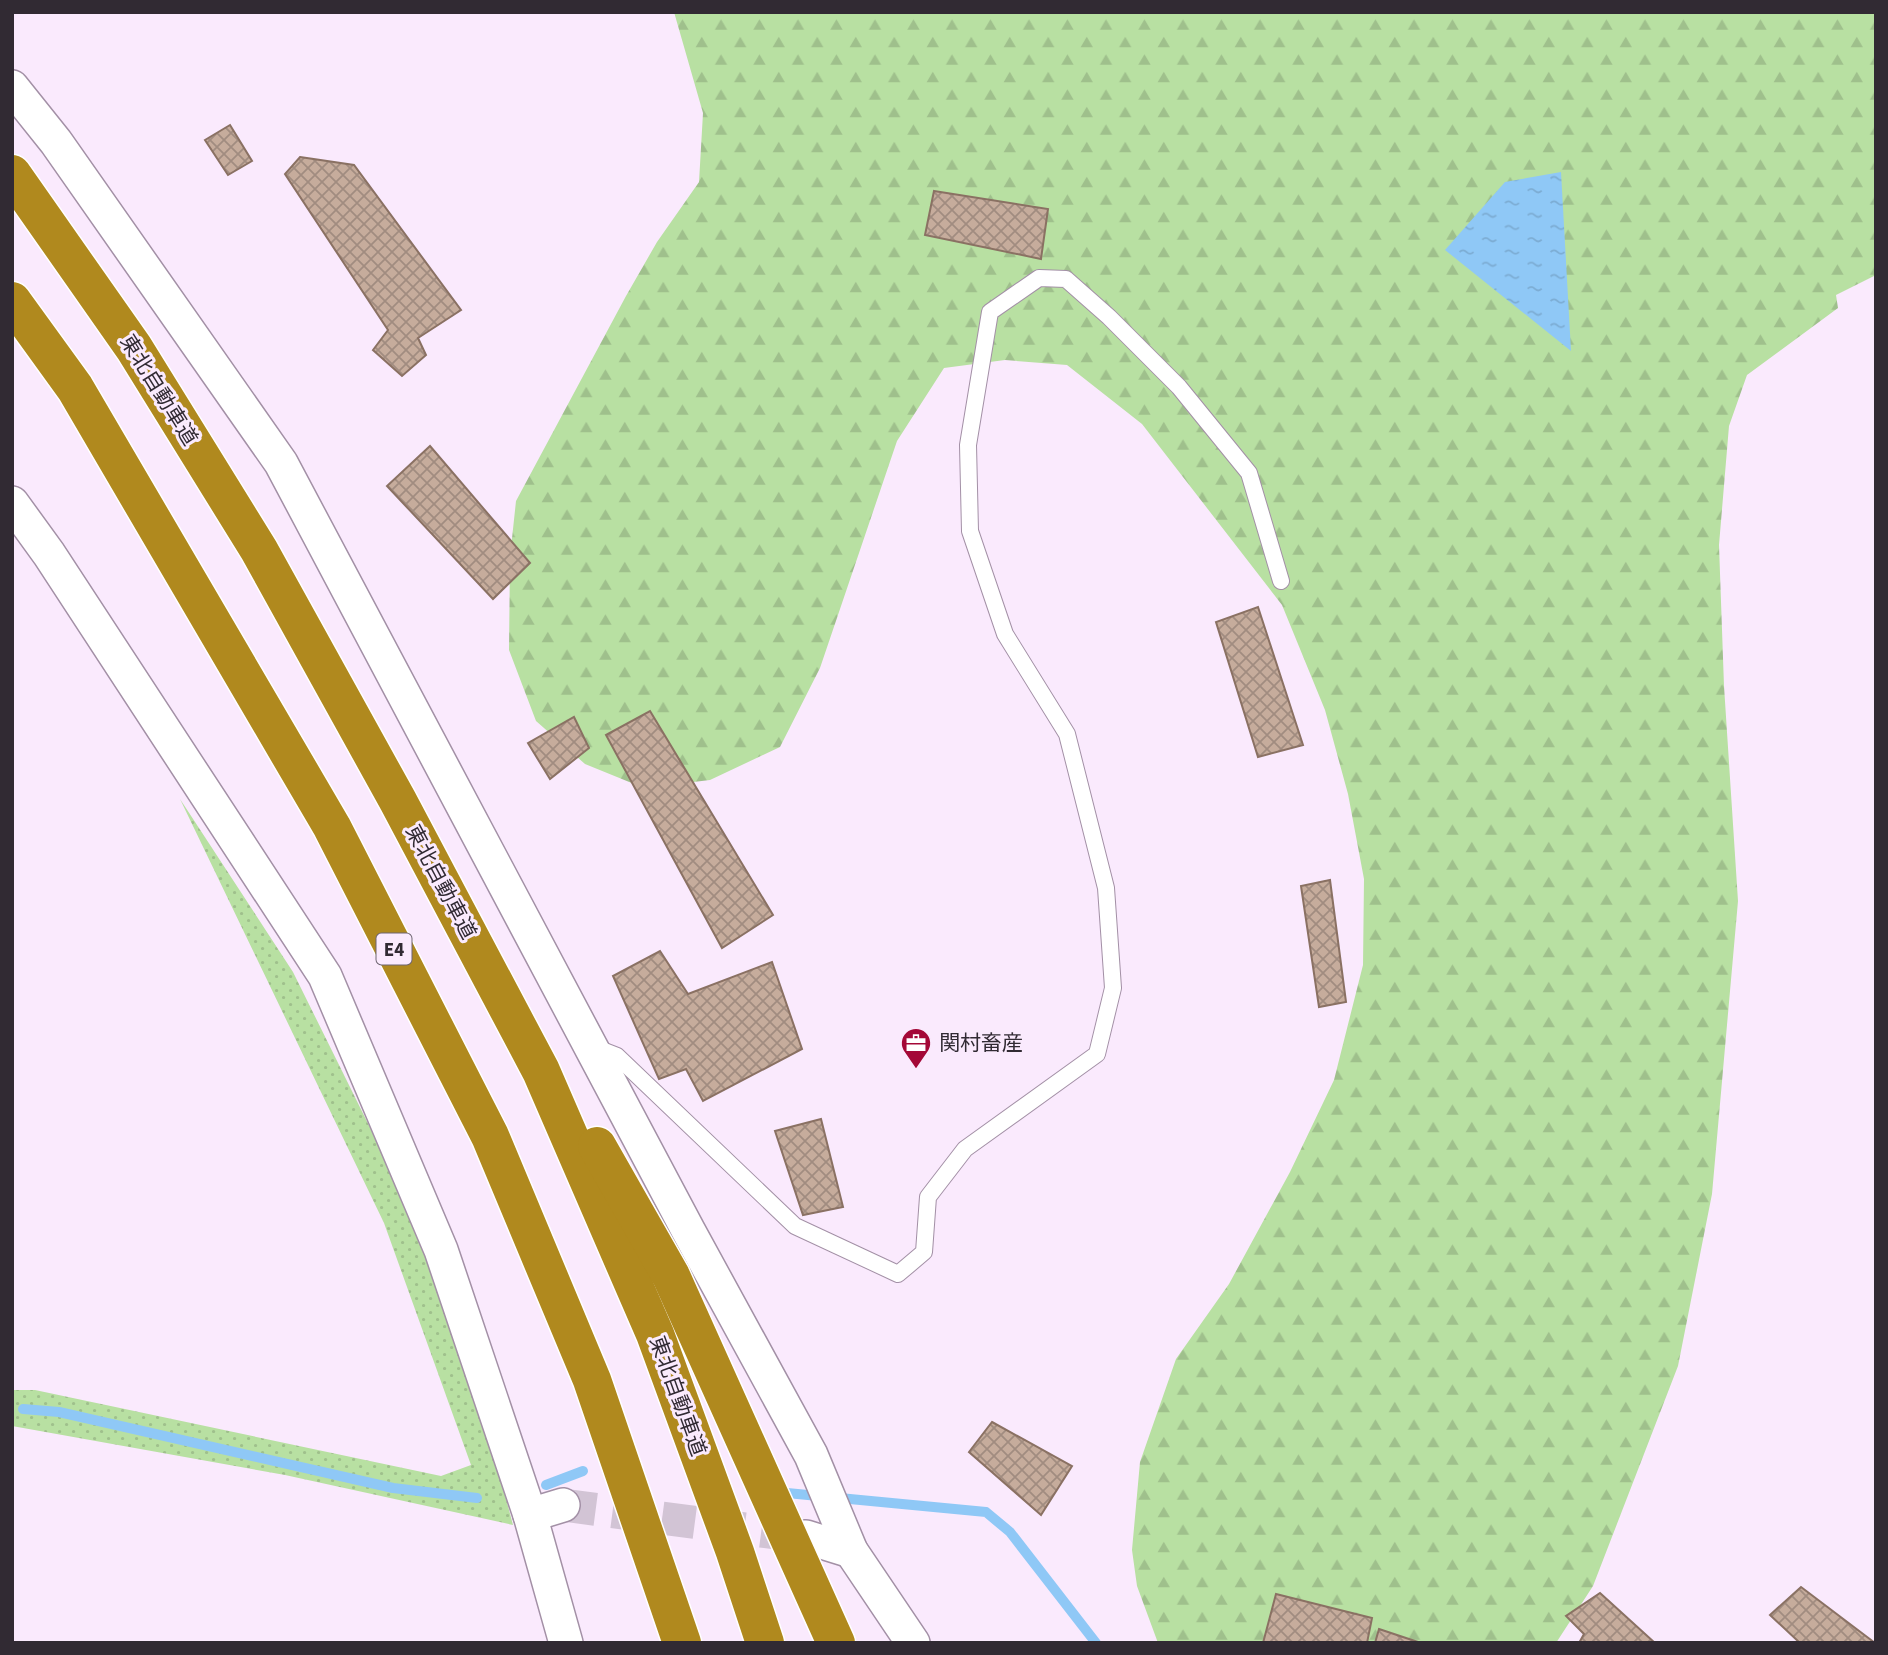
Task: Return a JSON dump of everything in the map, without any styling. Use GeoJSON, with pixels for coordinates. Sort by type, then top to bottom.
{"type":"FeatureCollection","features":[{"type":"Feature","properties":{"kind":"highway","name":"東北自動車道"},"geometry":{"type":"LineString","coordinates":[[12,174],[134,348],[259,550],[398,801],[541,1071],[655,1334],[735,1552],[765,1643]]}},
{"type":"Feature","properties":{"kind":"highway","name":"E4"},"geometry":{"type":"LineString","coordinates":[[12,300],[75,388],[332,827],[490,1136],[592,1380],[682,1643]]}},
{"type":"Feature","properties":{"kind":"highway"},"geometry":{"type":"LineString","coordinates":[[398,801],[671,1276],[836,1643]]}},
{"type":"Feature","properties":{"kind":"street"},"geometry":{"type":"LineString","coordinates":[[12,87],[57,142],[281,463],[688,1230],[811,1455],[850,1551],[913,1643]]}},
{"type":"Feature","properties":{"kind":"street"},"geometry":{"type":"LineString","coordinates":[[12,503],[49,554],[325,976],[441,1250],[530,1515],[566,1643]]}},
{"type":"Feature","properties":{"kind":"street"},"geometry":{"type":"LineString","coordinates":[[530,1515],[563,1505]]}},
{"type":"Feature","properties":{"kind":"street"},"geometry":{"type":"LineString","coordinates":[[806,1537],[850,1551]]}},
{"type":"Feature","properties":{"kind":"lane"},"geometry":{"type":"LineString","coordinates":[[592,1046],[617,1056],[795,1226],[898,1274],[924,1252],[928,1197],[965,1149],[1097,1054],[1113,988],[1106,887],[1067,734],[1005,634],[970,531],[968,445],[990,312],[1039,278],[1066,279],[1109,317],[1179,387],[1249,473],[1280,581]]}},
{"type":"Feature","properties":{"kind":"green space"},"geometry":{"type":"Polygon","coordinates":[[[674,12],[1876,12],[1876,275],[1836,295],[1838,308],[1747,375],[1729,426],[1719,545],[1724,686],[1738,901],[1712,1194],[1678,1366],[1593,1586],[1556,1643],[1158,1643],[1137,1586],[1132,1550],[1140,1462],[1176,1359],[1229,1284],[1290,1172],[1334,1080],[1363,965],[1364,879],[1348,794],[1325,710],[1282,605],[1142,424],[1067,365],[1005,360],[944,368],[897,441],[820,668],[780,747],[710,780],[644,788],[585,764],[536,721],[509,650],[510,557],[516,501],[626,296],[657,242],[699,182],[703,113],[674,12]]]}},
{"type":"Feature","properties":{"kind":"green space"},"geometry":{"type":"Polygon","coordinates":[[[180,799],[293,972],[396,1180],[475,1382],[513,1525],[285,1475],[12,1426],[12,1390],[35,1390],[441,1476],[471,1465],[384,1223],[180,799]]]}},
{"type":"Feature","properties":{"kind":"water"},"geometry":{"type":"Polygon","coordinates":[[[1561,172],[1571,351],[1445,250],[1505,182],[1561,172]]]}},
{"type":"Feature","properties":{"kind":"building"},"geometry":{"type":"Polygon","coordinates":[[[230,125],[252,161],[228,175],[205,140],[230,125]]]}},
{"type":"Feature","properties":{"kind":"building"},"geometry":{"type":"Polygon","coordinates":[[[300,157],[354,165],[461,310],[418,338],[426,355],[402,376],[373,350],[388,330],[285,174],[300,157]]]}},
{"type":"Feature","properties":{"kind":"building"},"geometry":{"type":"Polygon","coordinates":[[[934,191],[1048,209],[1041,259],[925,235],[934,191]]]}},
{"type":"Feature","properties":{"kind":"building"},"geometry":{"type":"Polygon","coordinates":[[[430,446],[530,563],[493,599],[387,486],[430,446]]]}},
{"type":"Feature","properties":{"kind":"building"},"geometry":{"type":"Polygon","coordinates":[[[1258,607],[1303,745],[1258,757],[1216,622],[1258,607]]]}},
{"type":"Feature","properties":{"kind":"building"},"geometry":{"type":"Polygon","coordinates":[[[650,711],[773,915],[722,948],[606,735],[650,711]]]}},
{"type":"Feature","properties":{"kind":"building"},"geometry":{"type":"Polygon","coordinates":[[[574,717],[589,748],[550,779],[528,743],[574,717]]]}},
{"type":"Feature","properties":{"kind":"building"},"geometry":{"type":"Polygon","coordinates":[[[1330,880],[1346,1002],[1319,1007],[1301,886],[1330,880]]]}},
{"type":"Feature","properties":{"kind":"building"},"geometry":{"type":"Polygon","coordinates":[[[660,951],[688,994],[772,962],[802,1049],[703,1101],[686,1069],[659,1079],[613,976],[660,951]]]}},
{"type":"Feature","properties":{"kind":"building"},"geometry":{"type":"Polygon","coordinates":[[[821,1119],[843,1207],[803,1215],[775,1131],[821,1119]]]}},
{"type":"Feature","properties":{"kind":"building"},"geometry":{"type":"Polygon","coordinates":[[[992,1422],[1072,1466],[1041,1515],[969,1452],[992,1422]]]}},
{"type":"Feature","properties":{"kind":"building"},"geometry":{"type":"Polygon","coordinates":[[[1801,1587],[1875,1643],[1800,1643],[1770,1615],[1801,1587]]]}},
{"type":"Feature","properties":{"kind":"building"},"geometry":{"type":"Polygon","coordinates":[[[1600,1593],[1655,1643],[1579,1643],[1584,1634],[1566,1616],[1600,1593]]]}},
{"type":"Feature","properties":{"kind":"building"},"geometry":{"type":"Polygon","coordinates":[[[1276,1594],[1372,1618],[1367,1643],[1263,1643],[1276,1594]]]}},
{"type":"Feature","properties":{"kind":"building"},"geometry":{"type":"Polygon","coordinates":[[[1379,1629],[1421,1643],[1375,1643],[1379,1629]]]}},
{"type":"Feature","properties":{"kind":"waterway"},"geometry":{"type":"LineString","coordinates":[[23,1409],[59,1412],[393,1488],[477,1498]]}},
{"type":"Feature","properties":{"kind":"waterway"},"geometry":{"type":"LineString","coordinates":[[546,1485],[583,1471]]}},
{"type":"Feature","properties":{"kind":"waterway"},"geometry":{"type":"LineString","coordinates":[[787,1493],[986,1512],[1010,1532],[1096,1643]]}},
{"type":"Feature","properties":{"kind":"tunnel"},"geometry":{"type":"LineString","coordinates":[[563,1505],[806,1537]]}},
{"type":"Feature","properties":{"kind":"place","name":"関村畜産"},"geometry":{"type":"Point","coordinates":[916,1070]}}]}
